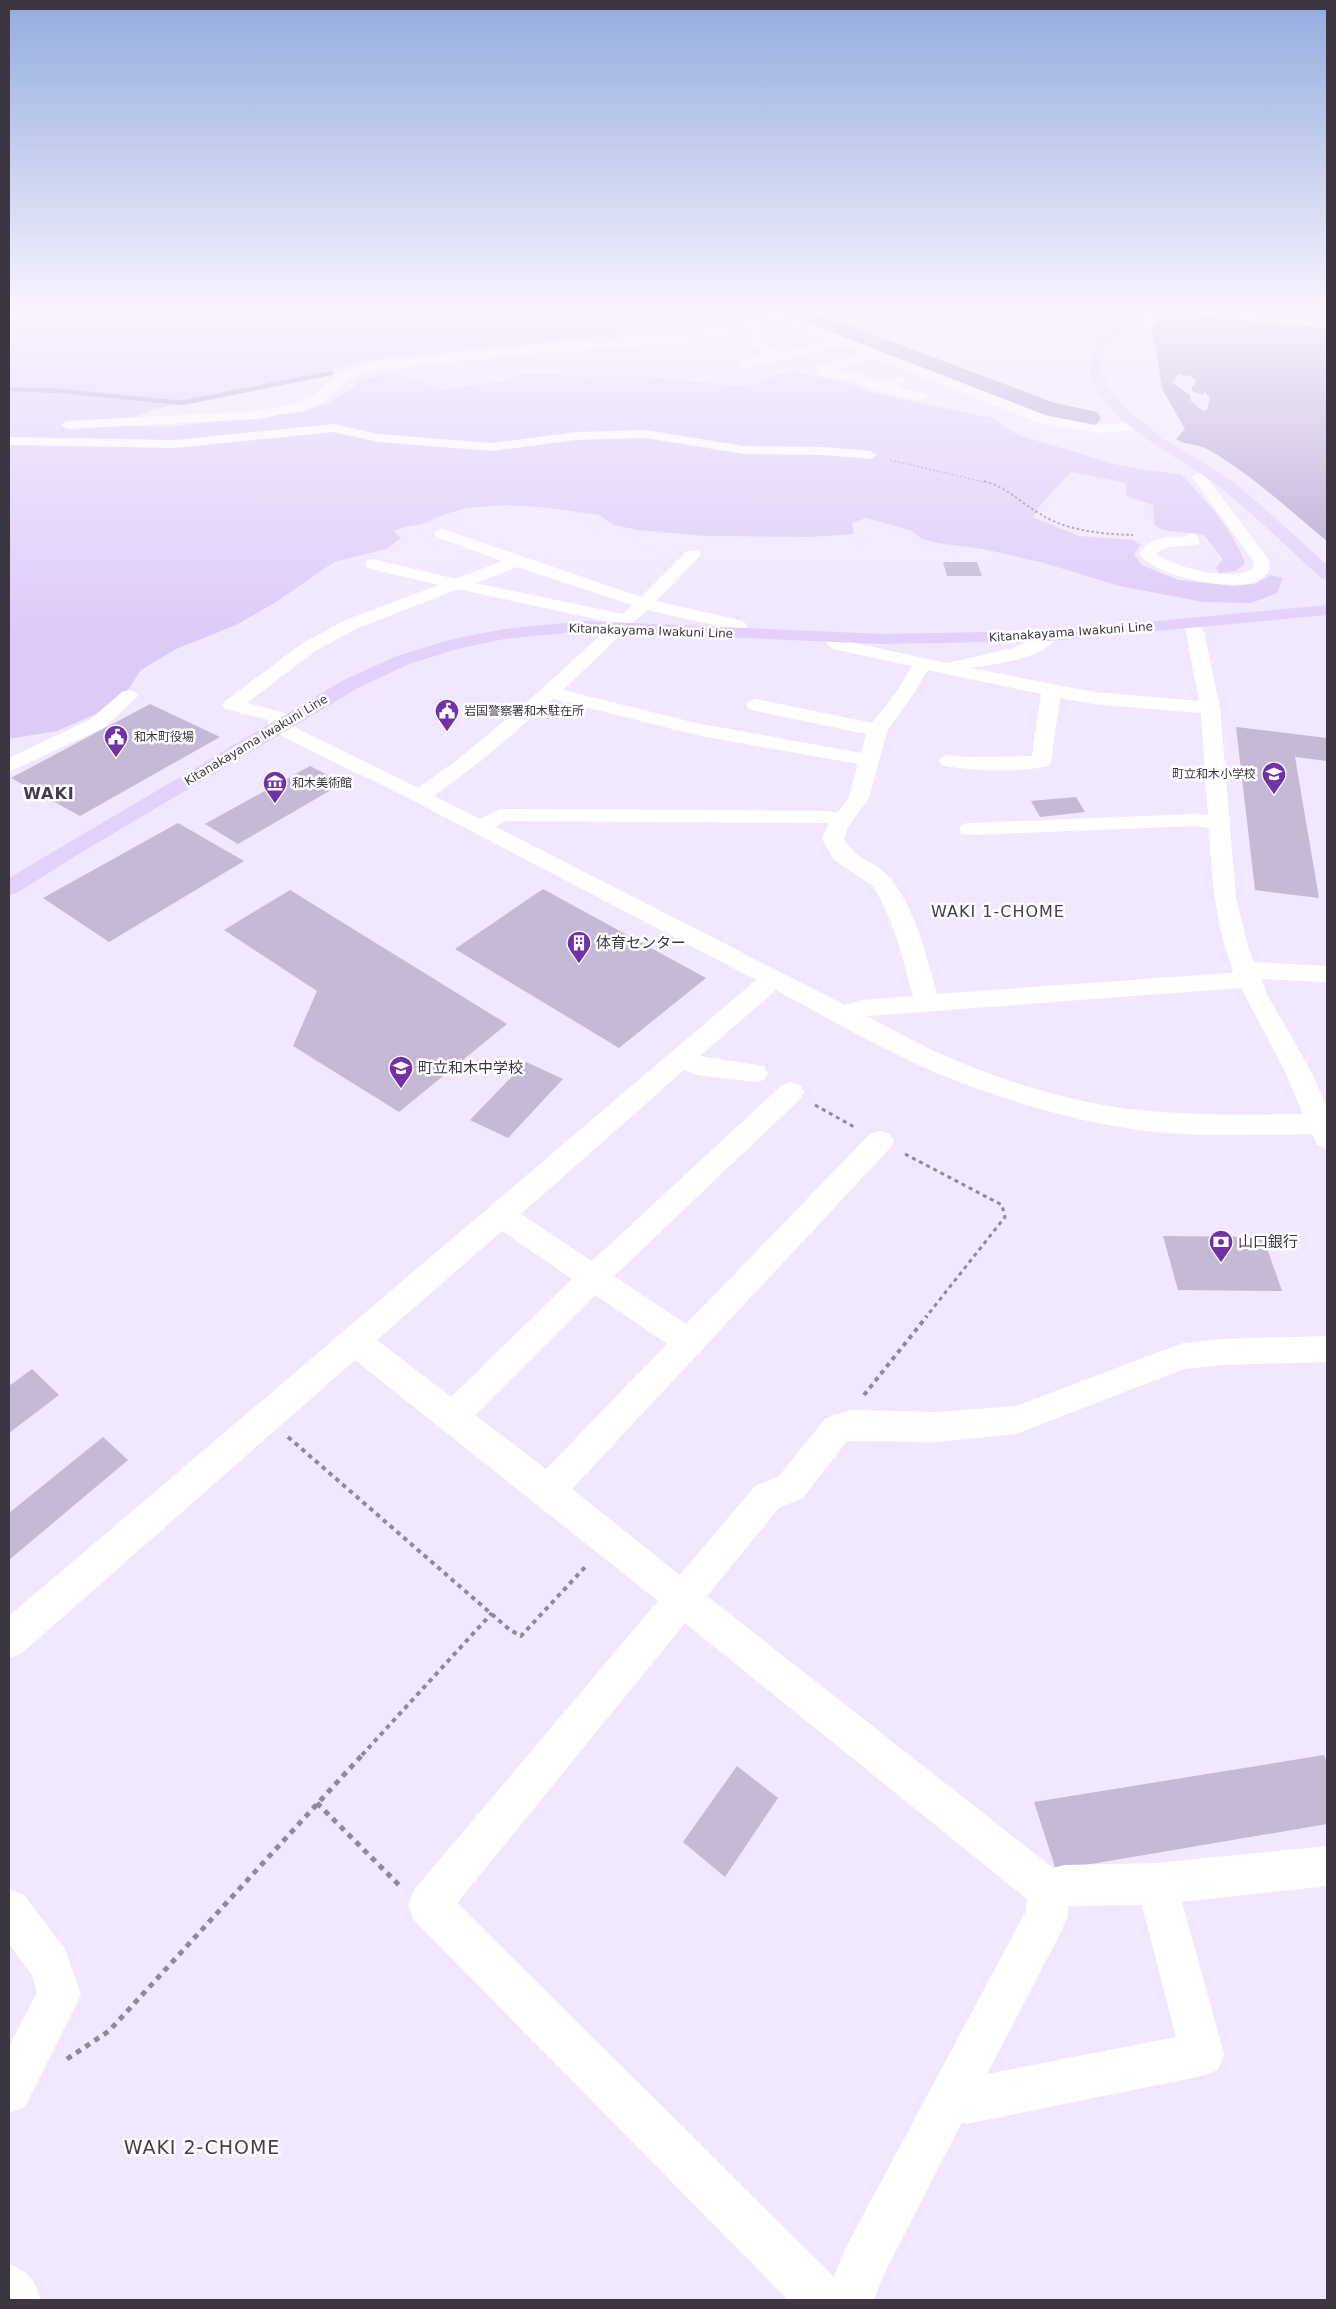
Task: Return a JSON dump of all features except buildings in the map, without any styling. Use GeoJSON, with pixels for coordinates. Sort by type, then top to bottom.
{"type":"FeatureCollection","features":[{"type":"Feature","properties":{"kind":"main road"},"geometry":{"type":"LineString","coordinates":[[1133,420],[1139,426],[1211,473],[1327,574]]}},
{"type":"Feature","properties":{"kind":"main road","name":"Kitanakayama Iwakuni Line"},"geometry":{"type":"LineString","coordinates":[[9,888],[64,853],[351,684],[403,660],[453,644],[537,630],[623,624],[830,638],[1049,636],[1327,610]]}},
{"type":"Feature","properties":{"kind":"street"},"geometry":{"type":"LineString","coordinates":[[50,426],[168,420]]}},
{"type":"Feature","properties":{"kind":"street"},"geometry":{"type":"LineString","coordinates":[[1046,420],[1095,429],[1139,426]]}},
{"type":"Feature","properties":{"kind":"street"},"geometry":{"type":"LineString","coordinates":[[9,441],[195,444],[334,428],[378,438],[471,446],[492,447],[575,436],[646,434],[743,450],[823,451],[870,455]]}},
{"type":"Feature","properties":{"kind":"street"},"geometry":{"type":"LineString","coordinates":[[1192,538],[1192,542],[1156,544],[1147,553],[1149,558],[1161,564],[1215,579],[1248,578],[1258,574],[1262,569],[1261,560],[1202,483],[1199,476],[1211,473]]}},
{"type":"Feature","properties":{"kind":"street"},"geometry":{"type":"LineString","coordinates":[[442,534],[644,603],[733,624],[739,627],[741,633]]}},
{"type":"Feature","properties":{"kind":"street"},"geometry":{"type":"LineString","coordinates":[[420,796],[464,766],[551,693],[693,554]]}},
{"type":"Feature","properties":{"kind":"street"},"geometry":{"type":"LineString","coordinates":[[517,561],[344,628],[309,647],[234,701],[232,705],[278,717],[278,727],[420,796],[772,980],[931,1060],[980,1081],[1036,1100],[1090,1112],[1157,1122],[1325,1129],[1298,1071],[1256,996],[1237,950],[1225,898],[1210,708],[1195,632],[1190,624]]}},
{"type":"Feature","properties":{"kind":"street"},"geometry":{"type":"LineString","coordinates":[[373,564],[623,624]]}},
{"type":"Feature","properties":{"kind":"street"},"geometry":{"type":"LineString","coordinates":[[950,669],[956,665],[1025,650],[1043,644],[1049,636]]}},
{"type":"Feature","properties":{"kind":"street"},"geometry":{"type":"LineString","coordinates":[[830,638],[839,645],[1051,691],[1094,698],[1210,708]]}},
{"type":"Feature","properties":{"kind":"street"},"geometry":{"type":"LineString","coordinates":[[923,663],[903,696],[878,730],[868,760],[863,788],[859,798],[842,820],[833,839],[842,855],[880,881],[888,892],[907,931],[927,1002]]}},
{"type":"Feature","properties":{"kind":"street"},"geometry":{"type":"LineString","coordinates":[[948,761],[966,764],[1041,762],[1051,691]]}},
{"type":"Feature","properties":{"kind":"street"},"geometry":{"type":"LineString","coordinates":[[551,693],[696,729],[868,760]]}},
{"type":"Feature","properties":{"kind":"street"},"geometry":{"type":"LineString","coordinates":[[9,766],[98,723],[129,696]]}},
{"type":"Feature","properties":{"kind":"street"},"geometry":{"type":"LineString","coordinates":[[756,705],[878,730]]}},
{"type":"Feature","properties":{"kind":"street"},"geometry":{"type":"LineString","coordinates":[[480,828],[502,815],[819,817],[842,820]]}},
{"type":"Feature","properties":{"kind":"street"},"geometry":{"type":"LineString","coordinates":[[970,829],[1194,820],[1219,823]]}},
{"type":"Feature","properties":{"kind":"street"},"geometry":{"type":"LineString","coordinates":[[842,1015],[862,1008],[927,1002],[1238,980],[1246,970]]}},
{"type":"Feature","properties":{"kind":"street"},"geometry":{"type":"LineString","coordinates":[[1246,970],[1327,974]]}},
{"type":"Feature","properties":{"kind":"street"},"geometry":{"type":"LineString","coordinates":[[9,1640],[356,1342],[772,980]]}},
{"type":"Feature","properties":{"kind":"street"},"geometry":{"type":"LineString","coordinates":[[682,1058],[697,1066],[755,1073]]}},
{"type":"Feature","properties":{"kind":"street"},"geometry":{"type":"LineString","coordinates":[[452,1417],[594,1277],[791,1092]]}},
{"type":"Feature","properties":{"kind":"street"},"geometry":{"type":"LineString","coordinates":[[548,1491],[880,1141]]}},
{"type":"Feature","properties":{"kind":"street"},"geometry":{"type":"LineString","coordinates":[[501,1215],[688,1342]]}},
{"type":"Feature","properties":{"kind":"street"},"geometry":{"type":"LineString","coordinates":[[356,1342],[548,1491],[1048,1890]]}},
{"type":"Feature","properties":{"kind":"street"},"geometry":{"type":"LineString","coordinates":[[822,2300],[429,1906],[767,1497],[791,1487],[837,1429],[852,1425],[937,1427],[1016,1420],[1182,1356],[1224,1352],[1327,1349]]}},
{"type":"Feature","properties":{"kind":"street"},"geometry":{"type":"LineString","coordinates":[[1048,1890],[1064,1886],[1157,1884],[1327,1866]]}},
{"type":"Feature","properties":{"kind":"street"},"geometry":{"type":"LineString","coordinates":[[954,2092],[966,2101],[1202,2054],[1157,1884]]}},
{"type":"Feature","properties":{"kind":"street"},"geometry":{"type":"LineString","coordinates":[[850,2300],[862,2266],[1047,1915],[1048,1890]]}},
{"type":"Feature","properties":{"kind":"street"},"geometry":{"type":"LineString","coordinates":[[9,1910],[50,1964],[59,1995],[15,2079]]}},
{"type":"Feature","properties":{"kind":"street"},"geometry":{"type":"LineString","coordinates":[[9,2288],[17,2300]]}},
{"type":"Feature","properties":{"kind":"path"},"geometry":{"type":"LineString","coordinates":[[870,455],[948,472],[1002,487],[1014,493],[1045,518],[1104,534]]}},
{"type":"Feature","properties":{"kind":"path"},"geometry":{"type":"LineString","coordinates":[[791,1092],[1002,1205],[1005,1217],[849,1414],[852,1425]]}},
{"type":"Feature","properties":{"kind":"path"},"geometry":{"type":"LineString","coordinates":[[266,1418],[510,1630],[521,1636],[610,1541]]}},
{"type":"Feature","properties":{"kind":"path"},"geometry":{"type":"LineString","coordinates":[[15,2079],[52,2069],[109,2031],[492,1613]]}},
{"type":"Feature","properties":{"kind":"path"},"geometry":{"type":"LineString","coordinates":[[317,1803],[412,1899],[429,1906]]}},
{"type":"Feature","properties":{"kind":"shaded area"},"geometry":{"type":"Polygon","coordinates":[[[9,420],[130,420],[120,425],[166,427],[232,420],[994,420],[1018,435],[1118,465],[1181,474],[1200,494],[1226,527],[1234,539],[1245,564],[1235,571],[1219,573],[1216,568],[1223,559],[1204,535],[1162,530],[1154,524],[1153,505],[1126,496],[1126,483],[1071,472],[1041,504],[1033,517],[1079,536],[1133,540],[1140,545],[1134,555],[1142,565],[1178,580],[1232,586],[1255,584],[1271,575],[1283,578],[1277,593],[1251,603],[1203,602],[1119,586],[1044,563],[984,549],[937,543],[922,539],[910,530],[866,518],[852,523],[854,534],[810,537],[705,536],[638,530],[614,525],[599,515],[541,507],[505,505],[467,508],[445,514],[423,524],[404,527],[394,531],[401,538],[386,549],[334,562],[276,602],[236,625],[176,649],[141,670],[128,690],[96,714],[57,731],[9,739],[9,420]]]}},
{"type":"Feature","properties":{"kind":"shaded area"},"geometry":{"type":"Polygon","coordinates":[[[1180,420],[1327,420],[1327,541],[1240,470],[1205,448],[1176,439],[1185,429],[1180,420]]]}},
{"type":"Feature","properties":{"kind":"place","name":"岩国警察署和木駐在所"},"geometry":{"type":"Point","coordinates":[447,732]}},
{"type":"Feature","properties":{"kind":"place","name":"和木町役場"},"geometry":{"type":"Point","coordinates":[116,758]}},
{"type":"Feature","properties":{"kind":"place","name":"町立和木小学校"},"geometry":{"type":"Point","coordinates":[1274,795]}},
{"type":"Feature","properties":{"kind":"place","name":"和木美術館"},"geometry":{"type":"Point","coordinates":[275,804]}},
{"type":"Feature","properties":{"kind":"place","name":"体育センター"},"geometry":{"type":"Point","coordinates":[579,964]}},
{"type":"Feature","properties":{"kind":"place","name":"町立和木中学校"},"geometry":{"type":"Point","coordinates":[401,1089]}},
{"type":"Feature","properties":{"kind":"place","name":"山口銀行"},"geometry":{"type":"Point","coordinates":[1221,1263]}},
{"type":"Feature","properties":{"kind":"district","name":"WAKI"},"geometry":{"type":"Point","coordinates":[49,793]}},
{"type":"Feature","properties":{"kind":"district","name":"WAKI 1-CHOME"},"geometry":{"type":"Point","coordinates":[998,911]}},
{"type":"Feature","properties":{"kind":"district","name":"WAKI 2-CHOME"},"geometry":{"type":"Point","coordinates":[202,2147]}}]}
